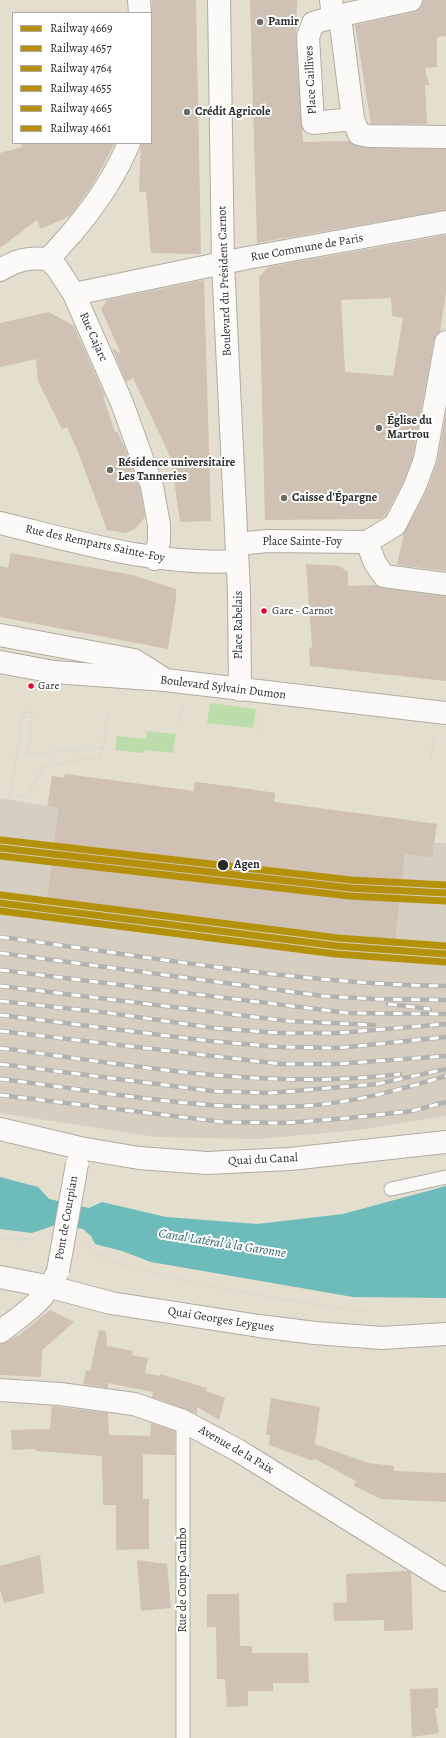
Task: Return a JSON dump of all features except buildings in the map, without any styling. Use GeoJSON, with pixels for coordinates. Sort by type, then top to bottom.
{"type":"FeatureCollection","features":[{"type":"Feature","properties":{"kind":"street"},"geometry":{"type":"LineString","coordinates":[[139,0],[140,12]]}},
{"type":"Feature","properties":{"kind":"street","name":"Boulevard du Président Carnot"},"geometry":{"type":"LineString","coordinates":[[219,0],[223,264],[237,553]]}},
{"type":"Feature","properties":{"kind":"street"},"geometry":{"type":"LineString","coordinates":[[329,12],[411,0]]}},
{"type":"Feature","properties":{"kind":"street"},"geometry":{"type":"LineString","coordinates":[[329,12],[341,25],[353,119],[360,134],[369,136],[446,137]]}},
{"type":"Feature","properties":{"kind":"street","name":"Place Caillives"},"geometry":{"type":"LineString","coordinates":[[329,12],[313,23],[308,36],[313,123],[353,119]]}},
{"type":"Feature","properties":{"kind":"street"},"geometry":{"type":"LineString","coordinates":[[0,270],[12,262],[22,259],[48,259],[57,252],[93,209],[119,168],[129,144]]}},
{"type":"Feature","properties":{"kind":"street","name":"Rue Commune de Paris"},"geometry":{"type":"LineString","coordinates":[[74,294],[446,222]]}},
{"type":"Feature","properties":{"kind":"street","name":"Rue Cajarc"},"geometry":{"type":"LineString","coordinates":[[48,259],[57,268],[74,294],[122,403],[152,486],[159,525],[155,558]]}},
{"type":"Feature","properties":{"kind":"street"},"geometry":{"type":"LineString","coordinates":[[446,342],[425,459],[415,486],[395,524],[367,542],[375,563],[384,576],[446,584]]}},
{"type":"Feature","properties":{"kind":"street","name":"Rue des Remparts Sainte-Foy"},"geometry":{"type":"LineString","coordinates":[[0,523],[155,558],[213,562],[237,553]]}},
{"type":"Feature","properties":{"kind":"street","name":"Place Sainte-Foy"},"geometry":{"type":"LineString","coordinates":[[237,553],[268,541],[367,542]]}},
{"type":"Feature","properties":{"kind":"street","name":"Place Rabelais"},"geometry":{"type":"LineString","coordinates":[[237,553],[240,623],[240,690]]}},
{"type":"Feature","properties":{"kind":"street"},"geometry":{"type":"LineString","coordinates":[[0,635],[134,660],[160,677]]}},
{"type":"Feature","properties":{"kind":"street"},"geometry":{"type":"LineString","coordinates":[[0,662],[54,672],[104,676],[129,670],[160,677],[202,678],[219,673],[239,658]]}},
{"type":"Feature","properties":{"kind":"street","name":"Boulevard Sylvain Dumon"},"geometry":{"type":"LineString","coordinates":[[160,677],[240,690],[446,713]]}},
{"type":"Feature","properties":{"kind":"street","name":"Quai du Canal"},"geometry":{"type":"LineString","coordinates":[[0,1129],[79,1156],[139,1158],[207,1163],[290,1158],[446,1142]]}},
{"type":"Feature","properties":{"kind":"street","name":"Pont de Courpian"},"geometry":{"type":"LineString","coordinates":[[54,1279],[79,1156]]}},
{"type":"Feature","properties":{"kind":"street","name":"Quai Georges Leygues"},"geometry":{"type":"LineString","coordinates":[[0,1277],[54,1279],[112,1303],[259,1326],[315,1333],[382,1338],[446,1334]]}},
{"type":"Feature","properties":{"kind":"street"},"geometry":{"type":"LineString","coordinates":[[0,1332],[41,1300],[54,1279]]}},
{"type":"Feature","properties":{"kind":"street","name":"Avenue de la Paix"},"geometry":{"type":"LineString","coordinates":[[0,1390],[60,1394],[134,1404],[183,1421],[239,1451],[446,1580]]}},
{"type":"Feature","properties":{"kind":"lane"},"geometry":{"type":"LineString","coordinates":[[391,1189],[446,1176]]}},
{"type":"Feature","properties":{"kind":"lane","name":"Rue de Coupo Cambo"},"geometry":{"type":"LineString","coordinates":[[183,1421],[183,1738]]}},
{"type":"Feature","properties":{"kind":"path"},"geometry":{"type":"LineString","coordinates":[[179,723],[183,700]]}},
{"type":"Feature","properties":{"kind":"path"},"geometry":{"type":"LineString","coordinates":[[258,733],[266,711]]}},
{"type":"Feature","properties":{"kind":"path"},"geometry":{"type":"LineString","coordinates":[[103,748],[28,754],[32,712],[23,712],[10,797],[29,795],[42,767],[101,756],[103,748],[108,713]]}},
{"type":"Feature","properties":{"kind":"path"},"geometry":{"type":"LineString","coordinates":[[432,910],[445,911],[446,890]]}},
{"type":"Feature","properties":{"kind":"path"},"geometry":{"type":"LineString","coordinates":[[0,1239],[31,1240],[46,1233]]}},
{"type":"Feature","properties":{"kind":"path"},"geometry":{"type":"LineString","coordinates":[[85,1241],[90,1249],[108,1258],[158,1274],[257,1296],[324,1307],[369,1312]]}},
{"type":"Feature","properties":{"kind":"shaded area"},"geometry":{"type":"Polygon","coordinates":[[[65,774],[194,791],[195,782],[235,787],[275,793],[274,802],[437,824],[434,843],[446,843],[446,1116],[358,1130],[259,1139],[156,1137],[0,1113],[0,798],[47,806],[52,776],[64,778],[65,774]]]}},
{"type":"Feature","properties":{"kind":"green space"},"geometry":{"type":"Polygon","coordinates":[[[210,703],[256,709],[253,728],[207,723],[210,703]]]}},
{"type":"Feature","properties":{"kind":"green space"},"geometry":{"type":"Polygon","coordinates":[[[147,731],[176,734],[173,753],[145,750],[144,753],[115,750],[117,736],[146,739],[147,731]]]}},
{"type":"Feature","properties":{"kind":"water","name":"Canal Latéral à la Garonne"},"geometry":{"type":"Polygon","coordinates":[[[0,1177],[38,1187],[49,1199],[89,1208],[102,1202],[166,1217],[257,1224],[343,1214],[446,1186],[446,1298],[353,1297],[151,1262],[122,1251],[95,1244],[91,1236],[83,1229],[58,1224],[32,1233],[0,1229],[0,1177]]]}},
{"type":"Feature","properties":{"kind":"railway"},"geometry":{"type":"LineString","coordinates":[[0,937],[278,975],[390,984],[446,986]]}},
{"type":"Feature","properties":{"kind":"railway"},"geometry":{"type":"LineString","coordinates":[[0,953],[323,996],[375,999],[446,1000]]}},
{"type":"Feature","properties":{"kind":"railway"},"geometry":{"type":"LineString","coordinates":[[0,970],[348,1013],[446,1014]]}},
{"type":"Feature","properties":{"kind":"railway"},"geometry":{"type":"LineString","coordinates":[[0,986],[288,1021],[374,1025]]}},
{"type":"Feature","properties":{"kind":"railway"},"geometry":{"type":"LineString","coordinates":[[0,1001],[109,1013],[214,1028],[279,1033],[338,1033],[446,1024]]}},
{"type":"Feature","properties":{"kind":"railway"},"geometry":{"type":"LineString","coordinates":[[388,1004],[430,1009]]}},
{"type":"Feature","properties":{"kind":"railway"},"geometry":{"type":"LineString","coordinates":[[0,1015],[210,1041],[279,1047],[338,1048],[446,1037]]}},
{"type":"Feature","properties":{"kind":"railway"},"geometry":{"type":"LineString","coordinates":[[0,1031],[281,1064],[336,1064],[446,1056]]}},
{"type":"Feature","properties":{"kind":"railway"},"geometry":{"type":"LineString","coordinates":[[0,1048],[150,1068],[250,1078],[300,1080],[400,1074]]}},
{"type":"Feature","properties":{"kind":"railway"},"geometry":{"type":"LineString","coordinates":[[0,1064],[212,1091],[270,1093],[377,1084],[446,1069]]}},
{"type":"Feature","properties":{"kind":"railway"},"geometry":{"type":"LineString","coordinates":[[0,1079],[152,1099],[228,1106],[266,1107],[304,1106],[358,1099],[394,1091],[446,1076]]}},
{"type":"Feature","properties":{"kind":"railway"},"geometry":{"type":"LineString","coordinates":[[0,1095],[223,1122],[284,1123],[412,1111],[446,1102]]}},
{"type":"Feature","properties":{"kind":"rail line","name":"4661"},"geometry":{"type":"LineString","coordinates":[[1,840],[351,880],[446,885]]}},
{"type":"Feature","properties":{"kind":"rail line","name":"4655"},"geometry":{"type":"LineString","coordinates":[[0,848],[350,888],[446,893]]}},
{"type":"Feature","properties":{"kind":"rail line","name":"4665"},"geometry":{"type":"LineString","coordinates":[[0,856],[349,896],[446,901]]}},
{"type":"Feature","properties":{"kind":"rail line","name":"4764"},"geometry":{"type":"LineString","coordinates":[[1,895],[338,938],[446,946]]}},
{"type":"Feature","properties":{"kind":"rail line","name":"4669"},"geometry":{"type":"LineString","coordinates":[[0,903],[337,946],[446,954]]}},
{"type":"Feature","properties":{"kind":"rail line","name":"4657"},"geometry":{"type":"LineString","coordinates":[[0,911],[336,954],[445,962]]}},
{"type":"Feature","properties":{"kind":"place","name":"Pamir"},"geometry":{"type":"Point","coordinates":[260,22]}},
{"type":"Feature","properties":{"kind":"place","name":"Crédit Agricole"},"geometry":{"type":"Point","coordinates":[187,112]}},
{"type":"Feature","properties":{"kind":"place","name":"Église du Martrou"},"geometry":{"type":"Point","coordinates":[379,428]}},
{"type":"Feature","properties":{"kind":"place","name":"Résidence universitaire Les Tanneries"},"geometry":{"type":"Point","coordinates":[110,470]}},
{"type":"Feature","properties":{"kind":"place","name":"Caisse d'Épargne"},"geometry":{"type":"Point","coordinates":[284,498]}},
{"type":"Feature","properties":{"kind":"place","name":"Gare - Carnot"},"geometry":{"type":"Point","coordinates":[264,611]}},
{"type":"Feature","properties":{"kind":"place","name":"Gare"},"geometry":{"type":"Point","coordinates":[31,686]}},
{"type":"Feature","properties":{"kind":"place","name":"Agen"},"geometry":{"type":"Point","coordinates":[223,865]}}]}
